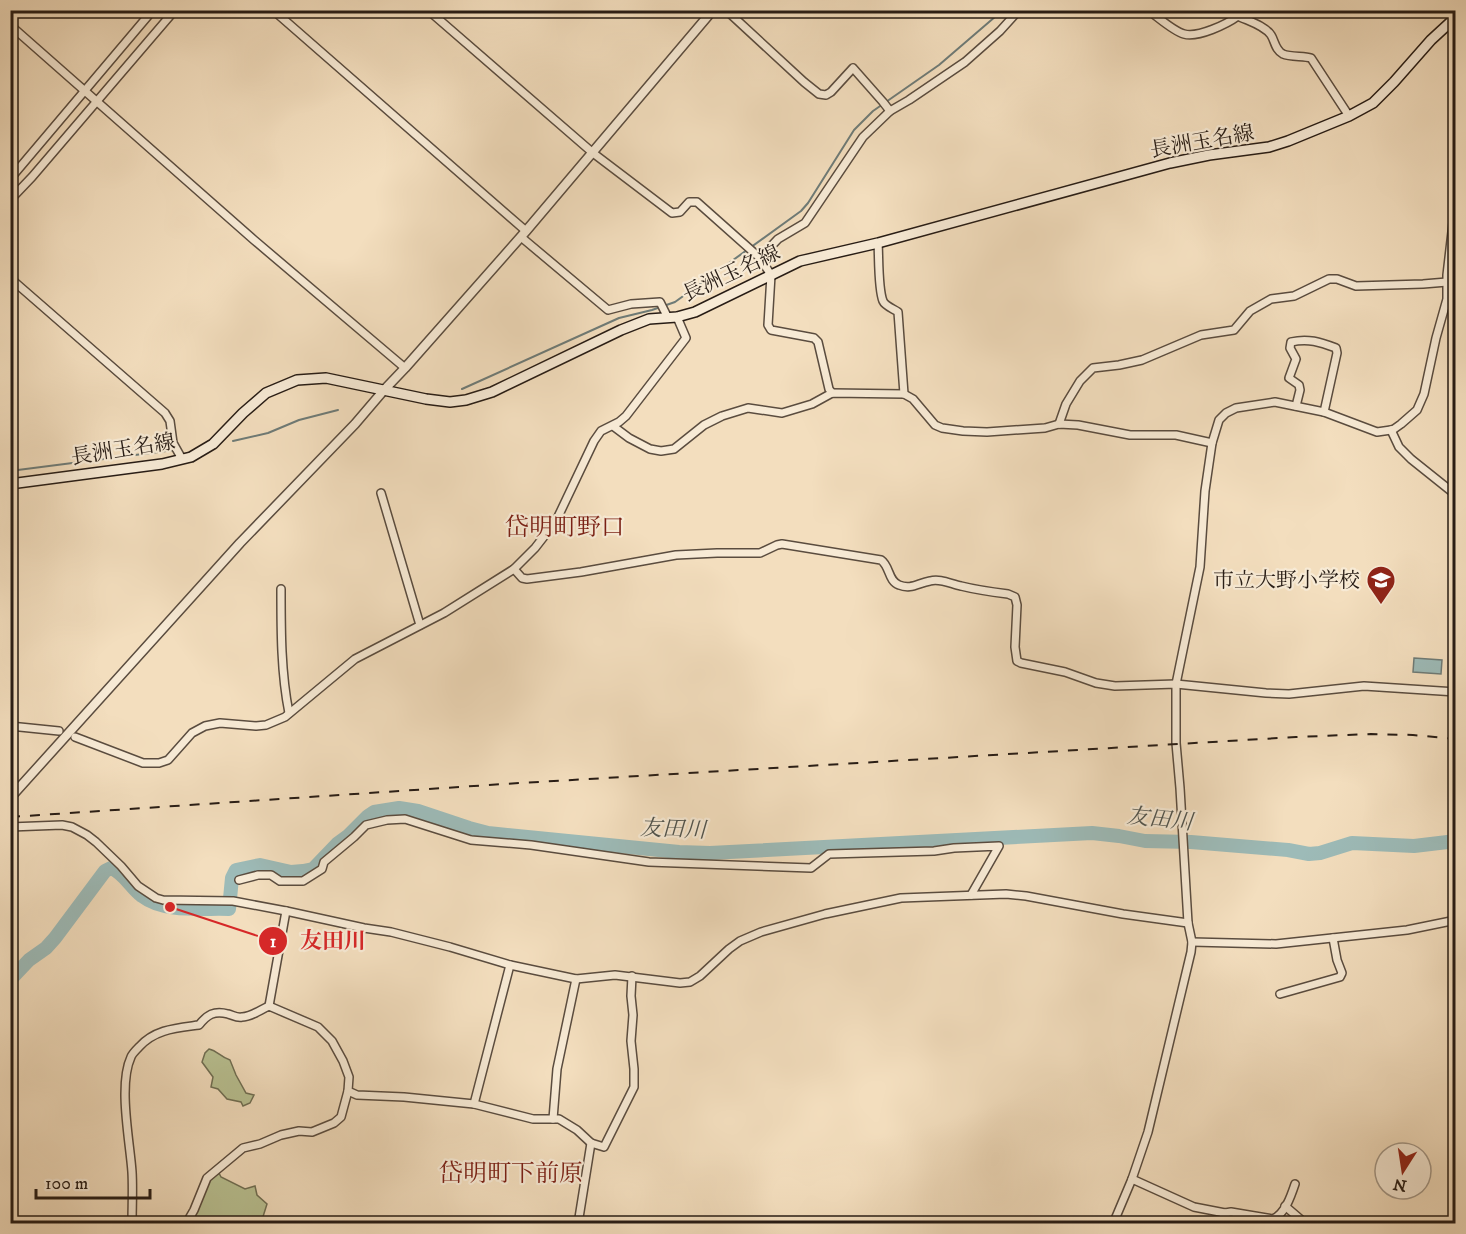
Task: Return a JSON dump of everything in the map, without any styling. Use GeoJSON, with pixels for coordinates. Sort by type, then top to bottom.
{"type":"FeatureCollection","features":[{"type":"Feature","properties":{"kind":"main road","name":"長洲玉名線"},"geometry":{"type":"LineString","coordinates":[[10,484],[162,464],[191,457],[213,444],[266,393],[297,380],[326,378],[426,399],[450,402],[466,400],[492,392],[621,330],[649,319],[668,312],[695,312],[800,261],[878,243],[1170,163],[1269,147],[1288,141],[1349,116],[1373,103],[1455,17]]}},
{"type":"Feature","properties":{"kind":"street"},"geometry":{"type":"LineString","coordinates":[[10,178],[153,10]]}},
{"type":"Feature","properties":{"kind":"street"},"geometry":{"type":"LineString","coordinates":[[10,200],[175,10]]}},
{"type":"Feature","properties":{"kind":"street"},"geometry":{"type":"LineString","coordinates":[[75,736],[143,763],[159,764],[168,760],[192,733],[205,726],[220,723],[266,725],[285,717],[355,659],[444,613],[514,569],[535,548],[556,521],[594,441],[601,432],[626,416],[686,338],[660,302],[631,304],[608,310],[273,10]]}},
{"type":"Feature","properties":{"kind":"street"},"geometry":{"type":"LineString","coordinates":[[428,10],[593,153],[672,213],[680,212],[689,202],[697,202],[760,258],[771,275],[768,325],[771,330],[814,339],[818,342],[829,389],[832,393]]}},
{"type":"Feature","properties":{"kind":"street"},"geometry":{"type":"LineString","coordinates":[[10,798],[240,543],[355,424],[405,368],[593,153],[713,10]]}},
{"type":"Feature","properties":{"kind":"street"},"geometry":{"type":"LineString","coordinates":[[726,10],[819,94],[825,95],[831,92],[853,68],[886,106]]}},
{"type":"Feature","properties":{"kind":"street"},"geometry":{"type":"LineString","coordinates":[[760,258],[778,239],[805,223],[886,106],[909,100],[965,62],[1000,31],[1019,10]]}},
{"type":"Feature","properties":{"kind":"street"},"geometry":{"type":"LineString","coordinates":[[1148,10],[1178,31],[1194,35],[1206,32],[1238,13],[1270,34],[1278,50],[1284,55],[1311,58],[1349,116]]}},
{"type":"Feature","properties":{"kind":"street"},"geometry":{"type":"LineString","coordinates":[[10,25],[254,240],[405,368]]}},
{"type":"Feature","properties":{"kind":"street"},"geometry":{"type":"LineString","coordinates":[[1113,1224],[1132,1179],[1154,1110],[1192,942],[1188,923],[1176,743],[1176,684],[1200,567],[1205,491],[1218,420],[1226,412],[1236,408],[1275,402],[1324,412],[1377,432],[1390,430],[1401,424],[1417,410],[1424,394],[1447,300],[1453,223],[1455,140]]}},
{"type":"Feature","properties":{"kind":"street"},"geometry":{"type":"LineString","coordinates":[[878,243],[883,301],[898,312],[904,394]]}},
{"type":"Feature","properties":{"kind":"street"},"geometry":{"type":"LineString","coordinates":[[10,278],[165,413],[170,421],[173,443],[182,459]]}},
{"type":"Feature","properties":{"kind":"street"},"geometry":{"type":"LineString","coordinates":[[1059,424],[1066,404],[1080,381],[1093,368],[1142,360],[1201,335],[1234,330],[1250,311],[1271,299],[1294,296],[1329,279],[1337,279],[1356,286],[1447,282]]}},
{"type":"Feature","properties":{"kind":"street"},"geometry":{"type":"LineString","coordinates":[[1296,406],[1300,390],[1299,385],[1289,378],[1296,359],[1290,348],[1291,342],[1315,340],[1336,348],[1337,353],[1324,412]]}},
{"type":"Feature","properties":{"kind":"street"},"geometry":{"type":"LineString","coordinates":[[613,426],[628,438],[650,449],[662,451],[674,449],[704,425],[722,416],[748,408],[782,413],[812,404],[832,393],[904,394],[913,399],[936,425],[942,428],[987,432],[1045,428],[1059,424],[1078,425],[1130,435],[1176,435],[1212,443]]}},
{"type":"Feature","properties":{"kind":"street"},"geometry":{"type":"LineString","coordinates":[[1390,430],[1399,447],[1455,495]]}},
{"type":"Feature","properties":{"kind":"street"},"geometry":{"type":"LineString","coordinates":[[381,493],[420,625]]}},
{"type":"Feature","properties":{"kind":"street"},"geometry":{"type":"LineString","coordinates":[[514,569],[522,578],[527,579],[676,555],[760,553],[782,544],[881,560],[886,563],[892,582],[910,588],[931,580],[1015,597],[1017,661],[1065,672],[1096,683],[1114,686],[1176,684],[1278,694],[1364,686],[1455,692]]}},
{"type":"Feature","properties":{"kind":"street"},"geometry":{"type":"LineString","coordinates":[[281,589],[281,636],[285,694],[289,713]]}},
{"type":"Feature","properties":{"kind":"street"},"geometry":{"type":"LineString","coordinates":[[10,726],[59,731]]}},
{"type":"Feature","properties":{"kind":"street"},"geometry":{"type":"LineString","coordinates":[[239,880],[258,875],[270,875],[280,880],[303,881],[322,869],[324,862],[366,825],[405,819],[471,840],[531,845],[649,862],[811,868],[829,854],[999,846],[971,896]]}},
{"type":"Feature","properties":{"kind":"street"},"geometry":{"type":"LineString","coordinates":[[10,827],[62,825],[80,831],[96,842],[138,886],[156,898],[231,901],[286,911],[391,932],[510,965],[576,980],[615,975],[680,983],[690,982],[740,941],[784,925],[835,911],[901,898],[1006,894],[1188,923]]}},
{"type":"Feature","properties":{"kind":"street"},"geometry":{"type":"LineString","coordinates":[[269,1006],[286,911]]}},
{"type":"Feature","properties":{"kind":"street"},"geometry":{"type":"LineString","coordinates":[[1192,942],[1276,944],[1407,930],[1455,920]]}},
{"type":"Feature","properties":{"kind":"street"},"geometry":{"type":"LineString","coordinates":[[1280,994],[1340,977],[1342,973],[1333,938]]}},
{"type":"Feature","properties":{"kind":"street"},"geometry":{"type":"LineString","coordinates":[[474,1104],[510,965]]}},
{"type":"Feature","properties":{"kind":"street"},"geometry":{"type":"LineString","coordinates":[[348,1091],[357,1095],[474,1104],[533,1119],[559,1119],[577,1130],[591,1143],[604,1148],[634,1087],[631,1041],[632,976]]}},
{"type":"Feature","properties":{"kind":"street"},"geometry":{"type":"LineString","coordinates":[[554,1119],[557,1069],[576,980]]}},
{"type":"Feature","properties":{"kind":"street"},"geometry":{"type":"LineString","coordinates":[[132,1224],[132,1174],[125,1089],[131,1056],[142,1044],[157,1033],[173,1028],[199,1025],[206,1016],[216,1012],[238,1018],[246,1017],[269,1006],[318,1027],[332,1041],[349,1077],[341,1117],[334,1123],[312,1132],[299,1131],[281,1135],[243,1148],[207,1178],[186,1224]]}},
{"type":"Feature","properties":{"kind":"street"},"geometry":{"type":"LineString","coordinates":[[578,1224],[591,1143]]}},
{"type":"Feature","properties":{"kind":"street"},"geometry":{"type":"LineString","coordinates":[[1132,1179],[1194,1207],[1225,1214],[1231,1212],[1273,1219],[1277,1218],[1285,1206],[1295,1184]]}},
{"type":"Feature","properties":{"kind":"street"},"geometry":{"type":"LineString","coordinates":[[1285,1206],[1306,1224]]}},
{"type":"Feature","properties":{"kind":"street"},"geometry":{"type":"LineString","coordinates":[[1220,1224],[1225,1214]]}},
{"type":"Feature","properties":{"kind":"green space"},"geometry":{"type":"Polygon","coordinates":[[[209,1049],[230,1060],[246,1093],[254,1095],[250,1103],[243,1106],[241,1102],[227,1099],[218,1089],[211,1087],[213,1077],[202,1062],[209,1049]]]}},
{"type":"Feature","properties":{"kind":"green space"},"geometry":{"type":"Polygon","coordinates":[[[219,1173],[221,1177],[245,1189],[255,1186],[257,1195],[267,1204],[261,1223],[188,1224],[208,1179],[219,1173]]]}},
{"type":"Feature","properties":{"kind":"water"},"geometry":{"type":"Polygon","coordinates":[[[1414,658],[1442,660],[1441,674],[1413,672],[1414,658]]]}},
{"type":"Feature","properties":{"kind":"waterway"},"geometry":{"type":"LineString","coordinates":[[462,389],[619,318],[675,302],[801,211],[854,130],[873,111],[939,65],[1003,10]]}},
{"type":"Feature","properties":{"kind":"waterway"},"geometry":{"type":"LineString","coordinates":[[233,441],[268,433],[299,420],[338,410]]}},
{"type":"Feature","properties":{"kind":"waterway"},"geometry":{"type":"LineString","coordinates":[[10,471],[174,450]]}},
{"type":"Feature","properties":{"kind":"waterway","name":"友田川"},"geometry":{"type":"LineString","coordinates":[[10,980],[29,960],[46,948],[105,871],[111,868],[120,873],[142,896],[161,905],[184,909],[229,909],[232,878],[236,870],[260,865],[291,872],[313,869],[368,816],[374,812],[399,808],[418,811],[488,833],[710,853],[1092,833],[1145,841],[1191,842],[1288,850],[1309,854],[1352,843],[1414,846],[1456,841]]}},
{"type":"Feature","properties":{"kind":"railway"},"geometry":{"type":"LineString","coordinates":[[10,817],[504,784],[1296,737],[1371,734],[1456,739]]}},
{"type":"Feature","properties":{"kind":"place","name":"市立大野小学校"},"geometry":{"type":"Point","coordinates":[1381,606]}},
{"type":"Feature","properties":{"kind":"place","name":"友田川"},"geometry":{"type":"Point","coordinates":[170,907]}},
{"type":"Feature","properties":{"kind":"district","name":"岱明町野口"},"geometry":{"type":"Point","coordinates":[565,527]}},
{"type":"Feature","properties":{"kind":"district","name":"岱明町下前原"},"geometry":{"type":"Point","coordinates":[511,1173]}}]}
